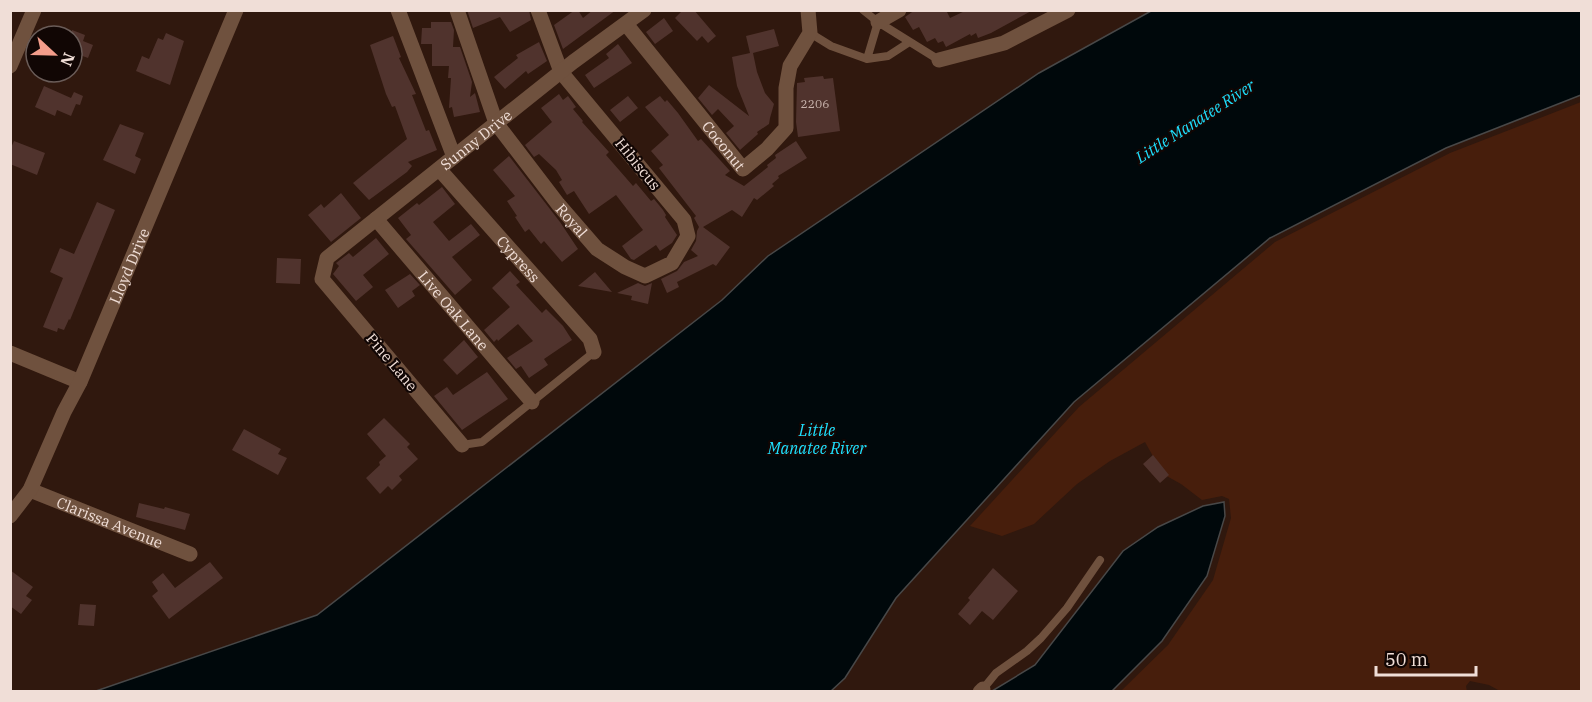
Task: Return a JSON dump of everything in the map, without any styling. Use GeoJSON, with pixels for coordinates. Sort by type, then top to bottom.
{"type":"FeatureCollection","features":[{"type":"Feature","properties":{"kind":"street"},"geometry":{"type":"LineString","coordinates":[[10,66],[34,10]]}},
{"type":"Feature","properties":{"kind":"street","name":"Lloyd Drive"},"geometry":{"type":"LineString","coordinates":[[10,516],[30,490],[64,412],[80,382],[236,10]]}},
{"type":"Feature","properties":{"kind":"street"},"geometry":{"type":"LineString","coordinates":[[398,10],[454,157]]}},
{"type":"Feature","properties":{"kind":"street"},"geometry":{"type":"LineString","coordinates":[[456,10],[496,123]]}},
{"type":"Feature","properties":{"kind":"street","name":"Hibiscus"},"geometry":{"type":"LineString","coordinates":[[538,10],[561,72],[684,220],[688,236],[672,263]]}},
{"type":"Feature","properties":{"kind":"street"},"geometry":{"type":"LineString","coordinates":[[808,10],[810,33]]}},
{"type":"Feature","properties":{"kind":"street"},"geometry":{"type":"LineString","coordinates":[[878,22],[899,10]]}},
{"type":"Feature","properties":{"kind":"street"},"geometry":{"type":"LineString","coordinates":[[939,60],[1004,43],[1068,10]]}},
{"type":"Feature","properties":{"kind":"street","name":"Sunny Drive"},"geometry":{"type":"LineString","coordinates":[[322,279],[327,258],[633,16]]}},
{"type":"Feature","properties":{"kind":"street","name":"Coconut"},"geometry":{"type":"LineString","coordinates":[[633,16],[742,169],[767,149],[786,128],[786,88],[790,66],[810,33]]}},
{"type":"Feature","properties":{"kind":"street","name":"Royal"},"geometry":{"type":"LineString","coordinates":[[496,123],[558,204],[597,249],[625,267],[645,276],[672,263]]}},
{"type":"Feature","properties":{"kind":"street","name":"Cypress"},"geometry":{"type":"LineString","coordinates":[[439,169],[590,339],[594,352]]}},
{"type":"Feature","properties":{"kind":"street","name":"Live Oak Lane"},"geometry":{"type":"LineString","coordinates":[[376,219],[532,402]]}},
{"type":"Feature","properties":{"kind":"street","name":"Pine Lane"},"geometry":{"type":"LineString","coordinates":[[322,279],[462,445]]}},
{"type":"Feature","properties":{"kind":"street"},"geometry":{"type":"LineString","coordinates":[[10,353],[80,382]]}},
{"type":"Feature","properties":{"kind":"street","name":"Clarissa Avenue"},"geometry":{"type":"LineString","coordinates":[[30,490],[190,554]]}},
{"type":"Feature","properties":{"kind":"lane"},"geometry":{"type":"LineString","coordinates":[[864,10],[908,43],[939,60]]}},
{"type":"Feature","properties":{"kind":"lane"},"geometry":{"type":"LineString","coordinates":[[867,59],[878,22]]}},
{"type":"Feature","properties":{"kind":"lane"},"geometry":{"type":"LineString","coordinates":[[810,33],[831,46],[867,59],[888,56],[908,43]]}},
{"type":"Feature","properties":{"kind":"lane"},"geometry":{"type":"LineString","coordinates":[[462,445],[482,442],[594,352]]}},
{"type":"Feature","properties":{"kind":"lane"},"geometry":{"type":"LineString","coordinates":[[982,690],[996,673],[1041,638],[1073,601],[1100,560]]}},
{"type":"Feature","properties":{"kind":"shaded area"},"geometry":{"type":"Polygon","coordinates":[[[1581,102],[1581,691],[1500,691],[1489,685],[1470,681],[1466,686],[1467,692],[1121,691],[1168,645],[1213,580],[1231,518],[1229,499],[1222,496],[1202,500],[1163,474],[1145,442],[1110,461],[1077,484],[1034,524],[1002,536],[970,526],[1079,407],[1275,242],[1450,153],[1581,102]]]}},
{"type":"Feature","properties":{"kind":"water","name":"Little Manatee River"},"geometry":{"type":"Polygon","coordinates":[[[1151,11],[1581,11],[1581,95],[1446,148],[1270,238],[1074,402],[896,598],[845,678],[831,691],[96,691],[317,615],[722,300],[768,256],[1039,73],[1151,11]]]}},
{"type":"Feature","properties":{"kind":"water"},"geometry":{"type":"Polygon","coordinates":[[[1224,502],[1225,516],[1207,576],[1162,641],[1112,691],[992,691],[1035,665],[1123,551],[1158,527],[1203,506],[1224,502]]]}},
{"type":"Feature","properties":{"kind":"building"},"geometry":{"type":"Polygon","coordinates":[[[467,10],[529,10],[531,20],[510,32],[500,17],[473,28],[467,10]]]}},
{"type":"Feature","properties":{"kind":"building"},"geometry":{"type":"Polygon","coordinates":[[[578,10],[583,18],[593,10],[616,10],[563,49],[554,25],[578,10]]]}},
{"type":"Feature","properties":{"kind":"building"},"geometry":{"type":"Polygon","coordinates":[[[683,10],[694,10],[716,36],[708,43],[702,36],[697,41],[675,18],[683,10]]]}},
{"type":"Feature","properties":{"kind":"building"},"geometry":{"type":"Polygon","coordinates":[[[915,10],[946,10],[950,18],[967,10],[1033,10],[991,33],[978,38],[976,33],[971,36],[970,34],[946,47],[943,41],[938,43],[935,38],[927,42],[919,27],[913,30],[905,17],[915,10]]]}},
{"type":"Feature","properties":{"kind":"building"},"geometry":{"type":"Polygon","coordinates":[[[664,18],[673,31],[655,44],[646,32],[664,18]]]}},
{"type":"Feature","properties":{"kind":"building"},"geometry":{"type":"Polygon","coordinates":[[[431,22],[451,22],[454,30],[453,47],[460,47],[472,82],[470,97],[475,93],[480,112],[454,117],[452,107],[449,108],[451,78],[448,78],[449,66],[432,66],[432,44],[421,44],[422,28],[431,28],[431,22]]]}},
{"type":"Feature","properties":{"kind":"building"},"geometry":{"type":"Polygon","coordinates":[[[774,29],[779,46],[753,53],[765,93],[774,104],[769,124],[757,132],[758,134],[740,150],[726,133],[734,126],[718,109],[712,115],[698,98],[709,85],[749,116],[737,86],[732,57],[750,53],[746,36],[774,29]]]}},
{"type":"Feature","properties":{"kind":"building"},"geometry":{"type":"Polygon","coordinates":[[[166,33],[184,41],[170,85],[136,71],[142,56],[149,59],[158,38],[163,40],[166,33]]]}},
{"type":"Feature","properties":{"kind":"building"},"geometry":{"type":"Polygon","coordinates":[[[393,36],[401,57],[399,58],[416,94],[412,95],[426,131],[429,130],[437,150],[408,162],[412,166],[407,172],[369,200],[353,183],[407,139],[395,106],[392,107],[386,94],[370,45],[393,36]]]}},
{"type":"Feature","properties":{"kind":"building"},"geometry":{"type":"Polygon","coordinates":[[[84,41],[93,45],[88,58],[84,57],[84,41]]]}},
{"type":"Feature","properties":{"kind":"building"},"geometry":{"type":"Polygon","coordinates":[[[539,42],[547,61],[528,74],[526,71],[505,89],[494,77],[518,58],[516,55],[539,42]]]}},
{"type":"Feature","properties":{"kind":"building"},"geometry":{"type":"Polygon","coordinates":[[[618,44],[632,63],[594,88],[585,75],[609,58],[606,54],[618,44]]]}},
{"type":"Feature","properties":{"kind":"building"},"geometry":{"type":"Polygon","coordinates":[[[823,76],[824,79],[833,78],[840,131],[798,137],[797,83],[805,82],[804,78],[823,76]]]}},
{"type":"Feature","properties":{"kind":"building"},"geometry":{"type":"Polygon","coordinates":[[[44,86],[71,98],[74,92],[83,96],[80,105],[76,104],[71,116],[57,110],[55,116],[35,107],[44,86]]]}},
{"type":"Feature","properties":{"kind":"building"},"geometry":{"type":"Polygon","coordinates":[[[559,94],[563,100],[568,96],[576,107],[573,109],[582,122],[609,152],[606,155],[633,186],[636,183],[651,201],[654,199],[663,210],[677,235],[672,243],[660,251],[656,245],[634,260],[631,259],[622,246],[643,230],[616,195],[589,214],[574,191],[567,195],[559,182],[562,180],[556,170],[539,154],[534,157],[525,145],[552,122],[541,108],[559,94]]]}},
{"type":"Feature","properties":{"kind":"building"},"geometry":{"type":"Polygon","coordinates":[[[628,96],[638,108],[620,122],[610,110],[628,96]]]}},
{"type":"Feature","properties":{"kind":"building"},"geometry":{"type":"Polygon","coordinates":[[[660,96],[665,102],[667,100],[678,113],[698,141],[701,139],[730,171],[725,175],[744,186],[768,167],[767,165],[776,158],[775,155],[796,141],[807,158],[778,176],[779,178],[772,184],[774,186],[757,200],[754,198],[742,217],[732,210],[703,227],[730,247],[716,266],[713,264],[677,282],[679,287],[667,293],[661,279],[677,271],[684,262],[698,256],[691,250],[699,227],[694,218],[696,216],[659,168],[663,165],[651,151],[669,135],[645,107],[660,96]]]}},
{"type":"Feature","properties":{"kind":"building"},"geometry":{"type":"Polygon","coordinates":[[[120,124],[144,133],[135,156],[141,159],[135,174],[103,160],[120,124]]]}},
{"type":"Feature","properties":{"kind":"building"},"geometry":{"type":"Polygon","coordinates":[[[14,141],[45,153],[37,175],[10,164],[10,150],[14,141]]]}},
{"type":"Feature","properties":{"kind":"building"},"geometry":{"type":"Polygon","coordinates":[[[509,156],[578,249],[562,262],[544,241],[541,244],[529,229],[525,232],[507,201],[515,196],[493,170],[509,156]]]}},
{"type":"Feature","properties":{"kind":"building"},"geometry":{"type":"Polygon","coordinates":[[[442,187],[455,204],[433,222],[449,241],[471,224],[480,235],[452,257],[472,280],[455,295],[406,239],[411,235],[398,218],[442,187]]]}},
{"type":"Feature","properties":{"kind":"building"},"geometry":{"type":"Polygon","coordinates":[[[341,193],[361,218],[331,242],[308,215],[321,204],[324,208],[341,193]]]}},
{"type":"Feature","properties":{"kind":"building"},"geometry":{"type":"Polygon","coordinates":[[[97,202],[115,210],[70,320],[64,330],[58,328],[57,332],[43,327],[63,278],[50,272],[60,248],[74,254],[97,202]]]}},
{"type":"Feature","properties":{"kind":"building"},"geometry":{"type":"Polygon","coordinates":[[[376,238],[389,254],[363,275],[373,287],[356,301],[333,274],[339,266],[336,263],[349,253],[353,257],[376,238]]]}},
{"type":"Feature","properties":{"kind":"building"},"geometry":{"type":"Polygon","coordinates":[[[277,258],[301,259],[300,284],[276,283],[277,258]]]}},
{"type":"Feature","properties":{"kind":"building"},"geometry":{"type":"Polygon","coordinates":[[[510,271],[520,282],[516,285],[542,313],[546,309],[563,326],[572,340],[544,359],[548,365],[529,378],[521,366],[516,369],[507,358],[533,341],[518,324],[494,342],[484,330],[510,307],[492,288],[510,271]]]}},
{"type":"Feature","properties":{"kind":"building"},"geometry":{"type":"Polygon","coordinates":[[[595,272],[612,292],[578,286],[595,272]]]}},
{"type":"Feature","properties":{"kind":"building"},"geometry":{"type":"Polygon","coordinates":[[[410,274],[420,285],[412,291],[415,296],[398,308],[385,290],[410,274]]]}},
{"type":"Feature","properties":{"kind":"building"},"geometry":{"type":"Polygon","coordinates":[[[638,283],[645,286],[652,283],[648,304],[631,300],[632,296],[617,293],[638,283]]]}},
{"type":"Feature","properties":{"kind":"building"},"geometry":{"type":"Polygon","coordinates":[[[464,340],[478,357],[457,375],[443,360],[464,340]]]}},
{"type":"Feature","properties":{"kind":"building"},"geometry":{"type":"Polygon","coordinates":[[[487,372],[508,399],[462,430],[434,396],[447,387],[453,395],[487,372]]]}},
{"type":"Feature","properties":{"kind":"building"},"geometry":{"type":"Polygon","coordinates":[[[384,418],[410,444],[407,447],[418,459],[399,476],[402,480],[392,490],[388,486],[380,494],[366,478],[386,456],[367,434],[384,418]]]}},
{"type":"Feature","properties":{"kind":"building"},"geometry":{"type":"Polygon","coordinates":[[[244,429],[281,449],[278,454],[287,458],[278,475],[232,450],[244,429]]]}},
{"type":"Feature","properties":{"kind":"building"},"geometry":{"type":"Polygon","coordinates":[[[1153,455],[1169,475],[1160,483],[1143,464],[1153,455]]]}},
{"type":"Feature","properties":{"kind":"building"},"geometry":{"type":"Polygon","coordinates":[[[139,503],[190,514],[185,530],[136,517],[139,503]]]}},
{"type":"Feature","properties":{"kind":"building"},"geometry":{"type":"Polygon","coordinates":[[[210,562],[223,578],[169,619],[152,596],[158,591],[152,582],[163,573],[175,588],[210,562]]]}},
{"type":"Feature","properties":{"kind":"building"},"geometry":{"type":"Polygon","coordinates":[[[993,568],[1018,591],[993,620],[982,611],[970,625],[958,614],[993,568]]]}},
{"type":"Feature","properties":{"kind":"building"},"geometry":{"type":"Polygon","coordinates":[[[10,570],[33,587],[26,596],[32,600],[21,614],[10,606],[10,570]]]}},
{"type":"Feature","properties":{"kind":"building"},"geometry":{"type":"Polygon","coordinates":[[[80,604],[96,605],[94,626],[78,625],[80,604]]]}}]}
